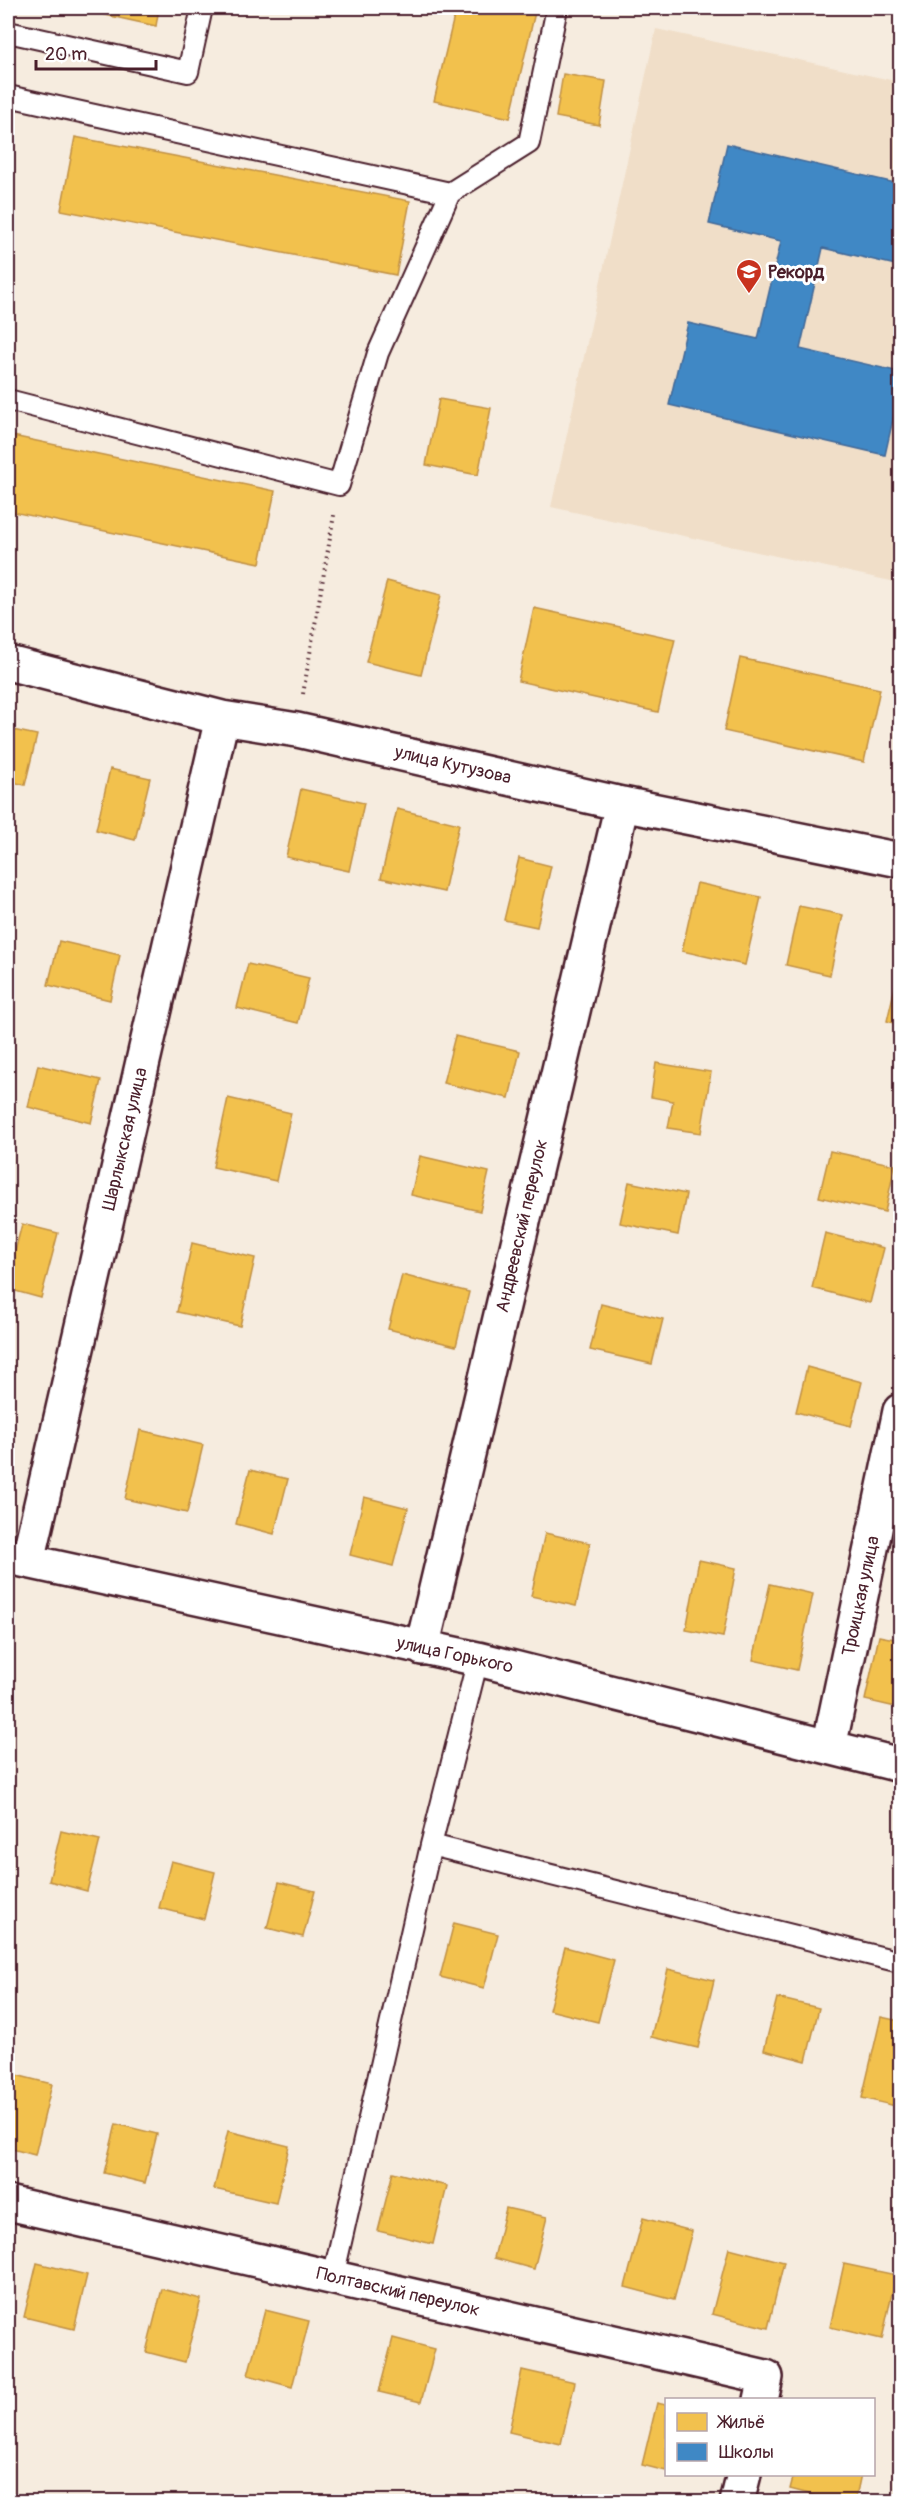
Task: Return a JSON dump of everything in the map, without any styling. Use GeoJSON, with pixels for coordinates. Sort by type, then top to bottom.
{"type":"FeatureCollection","features":[{"type":"Feature","properties":{"kind":"street","name":"улица Кутузова"},"geometry":{"type":"LineString","coordinates":[[8,663],[222,718],[297,730],[622,804],[900,860]]}},
{"type":"Feature","properties":{"kind":"street","name":"Шарлыкская улица"},"geometry":{"type":"LineString","coordinates":[[18,1559],[222,718]]}},
{"type":"Feature","properties":{"kind":"street","name":"Андреевский переулок"},"geometry":{"type":"LineString","coordinates":[[422,1648],[622,804]]}},
{"type":"Feature","properties":{"kind":"street","name":"Троицкая улица"},"geometry":{"type":"LineString","coordinates":[[829,1747],[900,1411]]}},
{"type":"Feature","properties":{"kind":"street","name":"улица Горького"},"geometry":{"type":"LineString","coordinates":[[18,1559],[478,1659],[900,1765]]}},
{"type":"Feature","properties":{"kind":"street","name":"Полтавский переулок"},"geometry":{"type":"LineString","coordinates":[[8,2203],[766,2377],[761,2398]]}},
{"type":"Feature","properties":{"kind":"street"},"geometry":{"type":"LineString","coordinates":[[738,2502],[744,2476]]}},
{"type":"Feature","properties":{"kind":"lane"},"geometry":{"type":"LineString","coordinates":[[8,32],[188,72],[202,8]]}},
{"type":"Feature","properties":{"kind":"lane"},"geometry":{"type":"LineString","coordinates":[[8,400],[339,485],[378,353],[450,193],[529,143],[557,8]]}},
{"type":"Feature","properties":{"kind":"lane"},"geometry":{"type":"LineString","coordinates":[[8,96],[450,193]]}},
{"type":"Feature","properties":{"kind":"lane"},"geometry":{"type":"LineString","coordinates":[[333,2277],[431,1845],[478,1659]]}},
{"type":"Feature","properties":{"kind":"lane"},"geometry":{"type":"LineString","coordinates":[[431,1845],[900,1962]]}},
{"type":"Feature","properties":{"kind":"path"},"geometry":{"type":"LineString","coordinates":[[297,730],[339,485]]}},
{"type":"Feature","properties":{"kind":"shaded area","name":"Рекорд"},"geometry":{"type":"Polygon","coordinates":[[[656,29],[900,82],[900,583],[551,507],[656,29]]]}},
{"type":"Feature","properties":{"kind":"building: Жильё"},"geometry":{"type":"Polygon","coordinates":[[[74,8],[159,8],[156,26],[74,8]]]}},
{"type":"Feature","properties":{"kind":"building: Жильё"},"geometry":{"type":"Polygon","coordinates":[[[456,8],[536,8],[510,118],[434,101],[456,8]]]}},
{"type":"Feature","properties":{"kind":"building: Жильё"},"geometry":{"type":"Polygon","coordinates":[[[563,74],[606,81],[599,125],[556,117],[563,74]]]}},
{"type":"Feature","properties":{"kind":"building: Жильё"},"geometry":{"type":"Polygon","coordinates":[[[75,137],[410,201],[396,275],[61,210],[75,137]]]}},
{"type":"Feature","properties":{"kind":"building: Жильё"},"geometry":{"type":"Polygon","coordinates":[[[439,399],[491,408],[478,475],[426,465],[439,399]]]}},
{"type":"Feature","properties":{"kind":"building: Жильё"},"geometry":{"type":"Polygon","coordinates":[[[8,435],[275,491],[260,563],[8,511],[8,435]]]}},
{"type":"Feature","properties":{"kind":"building: Жильё"},"geometry":{"type":"Polygon","coordinates":[[[387,581],[441,595],[421,675],[366,662],[387,581]]]}},
{"type":"Feature","properties":{"kind":"building: Жильё"},"geometry":{"type":"Polygon","coordinates":[[[534,608],[675,639],[658,712],[518,681],[534,608]]]}},
{"type":"Feature","properties":{"kind":"building: Жильё"},"geometry":{"type":"Polygon","coordinates":[[[740,658],[880,689],[864,762],[724,731],[740,658]]]}},
{"type":"Feature","properties":{"kind":"building: Жильё"},"geometry":{"type":"Polygon","coordinates":[[[8,729],[37,735],[25,785],[8,781],[8,729]]]}},
{"type":"Feature","properties":{"kind":"building: Жильё"},"geometry":{"type":"Polygon","coordinates":[[[110,769],[150,778],[135,840],[96,830],[110,769]]]}},
{"type":"Feature","properties":{"kind":"building: Жильё"},"geometry":{"type":"Polygon","coordinates":[[[301,789],[364,803],[349,871],[286,857],[301,789]]]}},
{"type":"Feature","properties":{"kind":"building: Жильё"},"geometry":{"type":"Polygon","coordinates":[[[397,809],[459,824],[444,892],[381,878],[397,809]]]}},
{"type":"Feature","properties":{"kind":"building: Жильё"},"geometry":{"type":"Polygon","coordinates":[[[519,858],[551,866],[537,927],[504,920],[519,858]]]}},
{"type":"Feature","properties":{"kind":"building: Жильё"},"geometry":{"type":"Polygon","coordinates":[[[697,883],[761,897],[745,965],[682,951],[697,883]]]}},
{"type":"Feature","properties":{"kind":"building: Жильё"},"geometry":{"type":"Polygon","coordinates":[[[799,906],[843,915],[830,975],[786,965],[799,906]]]}},
{"type":"Feature","properties":{"kind":"building: Жильё"},"geometry":{"type":"Polygon","coordinates":[[[59,941],[120,955],[110,1000],[48,985],[59,941]]]}},
{"type":"Feature","properties":{"kind":"building: Жильё"},"geometry":{"type":"Polygon","coordinates":[[[248,964],[309,978],[298,1023],[237,1008],[248,964]]]}},
{"type":"Feature","properties":{"kind":"building: Жильё"},"geometry":{"type":"Polygon","coordinates":[[[900,966],[900,1025],[887,1021],[900,966]]]}},
{"type":"Feature","properties":{"kind":"building: Жильё"},"geometry":{"type":"Polygon","coordinates":[[[455,1036],[520,1051],[509,1098],[443,1083],[455,1036]]]}},
{"type":"Feature","properties":{"kind":"building: Жильё"},"geometry":{"type":"Polygon","coordinates":[[[656,1063],[711,1072],[701,1133],[668,1128],[673,1101],[651,1097],[656,1063]]]}},
{"type":"Feature","properties":{"kind":"building: Жильё"},"geometry":{"type":"Polygon","coordinates":[[[38,1065],[101,1080],[91,1123],[28,1107],[38,1065]]]}},
{"type":"Feature","properties":{"kind":"building: Жильё"},"geometry":{"type":"Polygon","coordinates":[[[228,1098],[291,1113],[276,1181],[213,1167],[228,1098]]]}},
{"type":"Feature","properties":{"kind":"building: Жильё"},"geometry":{"type":"Polygon","coordinates":[[[830,1151],[895,1165],[885,1212],[819,1197],[830,1151]]]}},
{"type":"Feature","properties":{"kind":"building: Жильё"},"geometry":{"type":"Polygon","coordinates":[[[420,1156],[489,1172],[480,1211],[411,1195],[420,1156]]]}},
{"type":"Feature","properties":{"kind":"building: Жильё"},"geometry":{"type":"Polygon","coordinates":[[[629,1182],[686,1194],[678,1235],[620,1223],[629,1182]]]}},
{"type":"Feature","properties":{"kind":"building: Жильё"},"geometry":{"type":"Polygon","coordinates":[[[22,1224],[58,1233],[41,1298],[8,1289],[8,1278],[22,1224]]]}},
{"type":"Feature","properties":{"kind":"building: Жильё"},"geometry":{"type":"Polygon","coordinates":[[[825,1233],[884,1248],[870,1303],[812,1288],[825,1233]]]}},
{"type":"Feature","properties":{"kind":"building: Жильё"},"geometry":{"type":"Polygon","coordinates":[[[192,1243],[255,1258],[240,1326],[177,1312],[192,1243]]]}},
{"type":"Feature","properties":{"kind":"building: Жильё"},"geometry":{"type":"Polygon","coordinates":[[[402,1275],[469,1292],[456,1346],[388,1329],[402,1275]]]}},
{"type":"Feature","properties":{"kind":"building: Жильё"},"geometry":{"type":"Polygon","coordinates":[[[601,1304],[663,1319],[652,1364],[590,1350],[601,1304]]]}},
{"type":"Feature","properties":{"kind":"building: Жильё"},"geometry":{"type":"Polygon","coordinates":[[[807,1367],[862,1382],[851,1426],[796,1412],[807,1367]]]}},
{"type":"Feature","properties":{"kind":"building: Жильё"},"geometry":{"type":"Polygon","coordinates":[[[8,1429],[15,1431],[8,1462],[8,1429]]]}},
{"type":"Feature","properties":{"kind":"building: Жильё"},"geometry":{"type":"Polygon","coordinates":[[[140,1430],[203,1445],[187,1513],[125,1499],[140,1430]]]}},
{"type":"Feature","properties":{"kind":"building: Жильё"},"geometry":{"type":"Polygon","coordinates":[[[250,1470],[288,1479],[274,1534],[236,1524],[250,1470]]]}},
{"type":"Feature","properties":{"kind":"building: Жильё"},"geometry":{"type":"Polygon","coordinates":[[[364,1497],[408,1508],[393,1566],[350,1555],[364,1497]]]}},
{"type":"Feature","properties":{"kind":"building: Жильё"},"geometry":{"type":"Polygon","coordinates":[[[545,1533],[590,1543],[576,1606],[531,1596],[545,1533]]]}},
{"type":"Feature","properties":{"kind":"building: Жильё"},"geometry":{"type":"Polygon","coordinates":[[[699,1560],[736,1568],[723,1637],[686,1630],[699,1560]]]}},
{"type":"Feature","properties":{"kind":"building: Жильё"},"geometry":{"type":"Polygon","coordinates":[[[770,1584],[813,1594],[797,1670],[753,1660],[770,1584]]]}},
{"type":"Feature","properties":{"kind":"building: Жильё"},"geometry":{"type":"Polygon","coordinates":[[[879,1636],[900,1640],[900,1708],[865,1700],[879,1636]]]}},
{"type":"Feature","properties":{"kind":"building: Жильё"},"geometry":{"type":"Polygon","coordinates":[[[61,1831],[100,1840],[87,1891],[49,1881],[61,1831]]]}},
{"type":"Feature","properties":{"kind":"building: Жильё"},"geometry":{"type":"Polygon","coordinates":[[[171,1861],[215,1872],[204,1919],[159,1908],[171,1861]]]}},
{"type":"Feature","properties":{"kind":"building: Жильё"},"geometry":{"type":"Polygon","coordinates":[[[279,1882],[315,1891],[303,1937],[267,1928],[279,1882]]]}},
{"type":"Feature","properties":{"kind":"building: Жильё"},"geometry":{"type":"Polygon","coordinates":[[[454,1923],[498,1934],[484,1988],[440,1977],[454,1923]]]}},
{"type":"Feature","properties":{"kind":"building: Жильё"},"geometry":{"type":"Polygon","coordinates":[[[565,1947],[614,1960],[598,2022],[549,2010],[565,1947]]]}},
{"type":"Feature","properties":{"kind":"building: Жильё"},"geometry":{"type":"Polygon","coordinates":[[[668,1969],[714,1980],[698,2048],[651,2037],[668,1969]]]}},
{"type":"Feature","properties":{"kind":"building: Жильё"},"geometry":{"type":"Polygon","coordinates":[[[777,1998],[819,2008],[806,2061],[764,2050],[777,1998]]]}},
{"type":"Feature","properties":{"kind":"building: Жильё"},"geometry":{"type":"Polygon","coordinates":[[[881,2017],[900,2021],[900,2107],[862,2098],[881,2017]]]}},
{"type":"Feature","properties":{"kind":"building: Жильё"},"geometry":{"type":"Polygon","coordinates":[[[8,2073],[52,2084],[35,2155],[8,2148],[8,2073]]]}},
{"type":"Feature","properties":{"kind":"building: Жильё"},"geometry":{"type":"Polygon","coordinates":[[[116,2124],[157,2134],[145,2183],[104,2173],[116,2124]]]}},
{"type":"Feature","properties":{"kind":"building: Жильё"},"geometry":{"type":"Polygon","coordinates":[[[228,2131],[289,2146],[276,2203],[214,2189],[228,2131]]]}},
{"type":"Feature","properties":{"kind":"building: Жильё"},"geometry":{"type":"Polygon","coordinates":[[[393,2172],[447,2186],[433,2244],[378,2231],[393,2172]]]}},
{"type":"Feature","properties":{"kind":"building: Жильё"},"geometry":{"type":"Polygon","coordinates":[[[506,2208],[547,2217],[534,2269],[494,2258],[506,2208]]]}},
{"type":"Feature","properties":{"kind":"building: Жильё"},"geometry":{"type":"Polygon","coordinates":[[[643,2218],[692,2231],[674,2300],[625,2287],[643,2218]]]}},
{"type":"Feature","properties":{"kind":"building: Жильё"},"geometry":{"type":"Polygon","coordinates":[[[729,2248],[784,2262],[768,2328],[712,2314],[729,2248]]]}},
{"type":"Feature","properties":{"kind":"building: Жильё"},"geometry":{"type":"Polygon","coordinates":[[[37,2263],[87,2275],[74,2329],[24,2317],[37,2263]]]}},
{"type":"Feature","properties":{"kind":"building: Жильё"},"geometry":{"type":"Polygon","coordinates":[[[844,2264],[896,2275],[882,2339],[830,2327],[844,2264]]]}},
{"type":"Feature","properties":{"kind":"building: Жильё"},"geometry":{"type":"Polygon","coordinates":[[[162,2289],[201,2299],[185,2362],[146,2352],[162,2289]]]}},
{"type":"Feature","properties":{"kind":"building: Жильё"},"geometry":{"type":"Polygon","coordinates":[[[265,2310],[309,2321],[292,2387],[248,2375],[265,2310]]]}},
{"type":"Feature","properties":{"kind":"building: Жильё"},"geometry":{"type":"Polygon","coordinates":[[[393,2338],[435,2349],[421,2402],[379,2392],[393,2338]]]}},
{"type":"Feature","properties":{"kind":"building: Жильё"},"geometry":{"type":"Polygon","coordinates":[[[522,2370],[575,2382],[561,2444],[509,2432],[522,2370]]]}},
{"type":"Feature","properties":{"kind":"building: Жильё"},"geometry":{"type":"Polygon","coordinates":[[[657,2403],[665,2405],[665,2471],[642,2465],[657,2403]]]}},
{"type":"Feature","properties":{"kind":"building: Жильё"},"geometry":{"type":"Polygon","coordinates":[[[793,2476],[861,2476],[855,2502],[840,2502],[790,2489],[793,2476]]]}},
{"type":"Feature","properties":{"kind":"building: Школы"},"geometry":{"type":"Polygon","coordinates":[[[727,144],[900,184],[900,266],[823,248],[800,349],[900,372],[900,388],[885,455],[669,405],[688,323],[758,339],[781,241],[709,224],[727,144]]]}},
{"type":"Feature","properties":{"kind":"place","name":"Рекорд"},"geometry":{"type":"Point","coordinates":[749,295]}}]}
